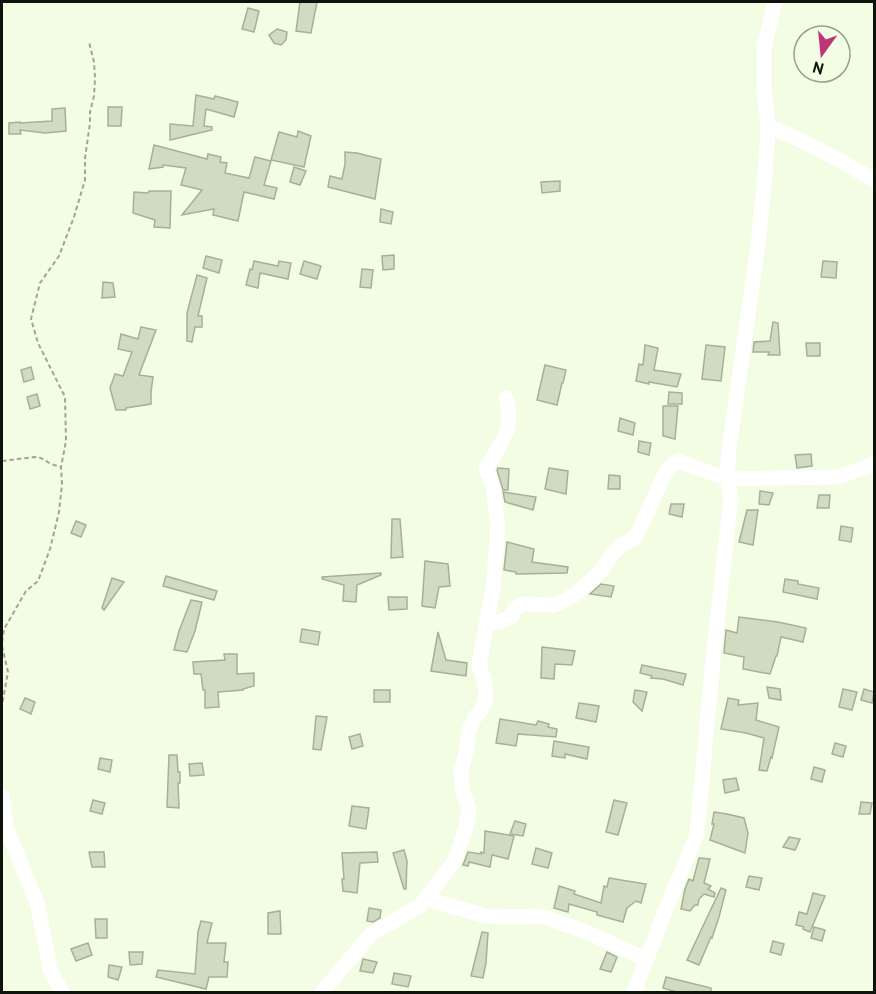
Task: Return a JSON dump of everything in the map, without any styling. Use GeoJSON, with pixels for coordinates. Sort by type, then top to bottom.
{"type":"FeatureCollection","features":[{"type":"Feature","properties":{"kind":"street"},"geometry":{"type":"LineString","coordinates":[[634,993],[698,834],[713,659],[731,497],[728,479],[730,438],[758,244],[765,176],[768,126],[764,88],[764,48],[775,2]]}},
{"type":"Feature","properties":{"kind":"street"},"geometry":{"type":"LineString","coordinates":[[768,126],[831,155],[874,180]]}},
{"type":"Feature","properties":{"kind":"street"},"geometry":{"type":"LineString","coordinates":[[322,993],[371,934],[420,906],[455,860],[466,827],[469,808],[462,790],[461,770],[469,731],[486,698],[485,682],[479,665],[493,588],[498,526],[493,487],[486,469],[510,423],[510,410],[506,398]]}},
{"type":"Feature","properties":{"kind":"street"},"geometry":{"type":"LineString","coordinates":[[488,623],[499,622],[511,617],[515,609],[523,604],[553,605],[578,592],[602,570],[621,545],[637,535],[664,473],[678,461],[728,479],[838,477],[874,464]]}},
{"type":"Feature","properties":{"kind":"street"},"geometry":{"type":"LineString","coordinates":[[2,796],[7,829],[38,906],[50,970],[62,993]]}},
{"type":"Feature","properties":{"kind":"street"},"geometry":{"type":"LineString","coordinates":[[426,899],[486,916],[545,917],[591,934],[647,960]]}},
{"type":"Feature","properties":{"kind":"path"},"geometry":{"type":"LineString","coordinates":[[2,705],[8,672],[2,644],[4,628],[26,591],[38,581],[50,549],[59,512],[61,467],[66,441],[64,396],[38,343],[31,319],[40,283],[59,256],[85,180],[85,158],[95,78],[89,42]]}},
{"type":"Feature","properties":{"kind":"path"},"geometry":{"type":"LineString","coordinates":[[2,461],[41,458],[61,467]]}},
{"type":"Feature","properties":{"kind":"building"},"geometry":{"type":"Polygon","coordinates":[[[300,2],[317,2],[311,33],[296,31],[300,2]]]}},
{"type":"Feature","properties":{"kind":"building"},"geometry":{"type":"Polygon","coordinates":[[[248,8],[259,11],[254,32],[242,29],[248,8]]]}},
{"type":"Feature","properties":{"kind":"building"},"geometry":{"type":"Polygon","coordinates":[[[277,29],[287,32],[286,40],[281,45],[274,43],[269,35],[277,29]]]}},
{"type":"Feature","properties":{"kind":"building"},"geometry":{"type":"Polygon","coordinates":[[[196,95],[214,99],[215,96],[238,102],[234,117],[206,109],[204,126],[212,127],[212,130],[170,140],[170,124],[193,126],[196,95]]]}},
{"type":"Feature","properties":{"kind":"building"},"geometry":{"type":"Polygon","coordinates":[[[108,107],[122,107],[121,126],[108,126],[108,107]]]}},
{"type":"Feature","properties":{"kind":"building"},"geometry":{"type":"Polygon","coordinates":[[[65,108],[66,131],[45,133],[20,130],[21,134],[9,134],[9,123],[52,121],[52,109],[65,108]]]}},
{"type":"Feature","properties":{"kind":"building"},"geometry":{"type":"Polygon","coordinates":[[[298,131],[311,136],[304,167],[271,160],[279,132],[297,137],[298,131]]]}},
{"type":"Feature","properties":{"kind":"building"},"geometry":{"type":"Polygon","coordinates":[[[154,145],[207,159],[208,154],[221,157],[220,162],[227,163],[225,173],[249,178],[255,157],[271,161],[264,185],[277,188],[274,199],[244,192],[238,221],[213,215],[214,209],[182,215],[202,190],[181,185],[186,168],[163,165],[163,167],[149,169],[154,145]]]}},
{"type":"Feature","properties":{"kind":"building"},"geometry":{"type":"Polygon","coordinates":[[[345,152],[381,159],[375,199],[328,187],[330,176],[342,179],[345,152]]]}},
{"type":"Feature","properties":{"kind":"building"},"geometry":{"type":"Polygon","coordinates":[[[294,167],[306,171],[300,185],[290,182],[294,167]]]}},
{"type":"Feature","properties":{"kind":"building"},"geometry":{"type":"Polygon","coordinates":[[[560,181],[560,191],[542,193],[541,182],[560,181]]]}},
{"type":"Feature","properties":{"kind":"building"},"geometry":{"type":"Polygon","coordinates":[[[149,191],[171,191],[170,228],[154,227],[155,220],[133,213],[134,192],[148,193],[149,191]]]}},
{"type":"Feature","properties":{"kind":"building"},"geometry":{"type":"Polygon","coordinates":[[[381,209],[393,212],[391,224],[380,222],[381,209]]]}},
{"type":"Feature","properties":{"kind":"building"},"geometry":{"type":"Polygon","coordinates":[[[394,255],[394,269],[383,270],[382,256],[394,255]]]}},
{"type":"Feature","properties":{"kind":"building"},"geometry":{"type":"Polygon","coordinates":[[[206,256],[222,260],[219,273],[203,268],[206,256]]]}},
{"type":"Feature","properties":{"kind":"building"},"geometry":{"type":"Polygon","coordinates":[[[254,261],[278,266],[279,261],[291,263],[288,279],[260,273],[258,288],[246,285],[254,261]]]}},
{"type":"Feature","properties":{"kind":"building"},"geometry":{"type":"Polygon","coordinates":[[[304,261],[321,266],[317,279],[300,274],[304,261]]]}},
{"type":"Feature","properties":{"kind":"building"},"geometry":{"type":"Polygon","coordinates":[[[823,261],[837,262],[836,278],[821,277],[823,261]]]}},
{"type":"Feature","properties":{"kind":"building"},"geometry":{"type":"Polygon","coordinates":[[[362,269],[373,270],[371,288],[360,287],[362,269]]]}},
{"type":"Feature","properties":{"kind":"building"},"geometry":{"type":"Polygon","coordinates":[[[197,275],[207,278],[198,316],[202,316],[202,327],[195,327],[192,342],[187,341],[187,313],[197,275]]]}},
{"type":"Feature","properties":{"kind":"building"},"geometry":{"type":"Polygon","coordinates":[[[103,282],[113,283],[115,297],[102,298],[103,282]]]}},
{"type":"Feature","properties":{"kind":"building"},"geometry":{"type":"Polygon","coordinates":[[[773,322],[778,323],[780,355],[753,352],[754,342],[770,341],[773,322]]]}},
{"type":"Feature","properties":{"kind":"building"},"geometry":{"type":"Polygon","coordinates":[[[141,327],[156,330],[139,375],[153,377],[151,404],[116,410],[110,388],[115,374],[123,376],[132,352],[118,349],[121,334],[138,339],[141,327]]]}},
{"type":"Feature","properties":{"kind":"building"},"geometry":{"type":"Polygon","coordinates":[[[806,343],[820,343],[820,356],[807,356],[806,343]]]}},
{"type":"Feature","properties":{"kind":"building"},"geometry":{"type":"Polygon","coordinates":[[[645,345],[658,348],[654,370],[681,374],[677,387],[636,381],[639,364],[643,365],[645,345]]]}},
{"type":"Feature","properties":{"kind":"building"},"geometry":{"type":"Polygon","coordinates":[[[706,345],[725,347],[721,381],[702,379],[706,345]]]}},
{"type":"Feature","properties":{"kind":"building"},"geometry":{"type":"Polygon","coordinates":[[[545,365],[566,370],[557,405],[537,400],[545,365]]]}},
{"type":"Feature","properties":{"kind":"building"},"geometry":{"type":"Polygon","coordinates":[[[31,367],[34,379],[24,382],[21,370],[31,367]]]}},
{"type":"Feature","properties":{"kind":"building"},"geometry":{"type":"Polygon","coordinates":[[[669,392],[682,393],[682,404],[668,404],[669,392]]]}},
{"type":"Feature","properties":{"kind":"building"},"geometry":{"type":"Polygon","coordinates":[[[37,394],[40,406],[30,409],[27,397],[37,394]]]}},
{"type":"Feature","properties":{"kind":"building"},"geometry":{"type":"Polygon","coordinates":[[[663,406],[678,406],[675,439],[663,436],[663,406]]]}},
{"type":"Feature","properties":{"kind":"building"},"geometry":{"type":"Polygon","coordinates":[[[620,418],[635,423],[633,435],[618,431],[620,418]]]}},
{"type":"Feature","properties":{"kind":"building"},"geometry":{"type":"Polygon","coordinates":[[[639,441],[651,443],[649,455],[638,452],[639,441]]]}},
{"type":"Feature","properties":{"kind":"building"},"geometry":{"type":"Polygon","coordinates":[[[811,454],[812,466],[797,468],[795,455],[811,454]]]}},
{"type":"Feature","properties":{"kind":"building"},"geometry":{"type":"Polygon","coordinates":[[[498,468],[509,469],[508,490],[503,490],[498,468]]]}},
{"type":"Feature","properties":{"kind":"building"},"geometry":{"type":"Polygon","coordinates":[[[549,468],[568,471],[566,494],[545,489],[549,468]]]}},
{"type":"Feature","properties":{"kind":"building"},"geometry":{"type":"Polygon","coordinates":[[[609,475],[620,476],[620,489],[608,489],[609,475]]]}},
{"type":"Feature","properties":{"kind":"building"},"geometry":{"type":"Polygon","coordinates":[[[760,491],[773,493],[769,505],[759,504],[760,491]]]}},
{"type":"Feature","properties":{"kind":"building"},"geometry":{"type":"Polygon","coordinates":[[[503,492],[536,497],[533,510],[505,502],[503,492]]]}},
{"type":"Feature","properties":{"kind":"building"},"geometry":{"type":"Polygon","coordinates":[[[819,495],[830,495],[829,508],[817,508],[819,495]]]}},
{"type":"Feature","properties":{"kind":"building"},"geometry":{"type":"Polygon","coordinates":[[[671,504],[684,504],[682,517],[669,514],[671,504]]]}},
{"type":"Feature","properties":{"kind":"building"},"geometry":{"type":"Polygon","coordinates":[[[747,510],[758,510],[753,545],[739,542],[747,510]]]}},
{"type":"Feature","properties":{"kind":"building"},"geometry":{"type":"Polygon","coordinates":[[[392,519],[400,519],[403,557],[391,558],[392,519]]]}},
{"type":"Feature","properties":{"kind":"building"},"geometry":{"type":"Polygon","coordinates":[[[76,521],[86,525],[81,537],[71,533],[76,521]]]}},
{"type":"Feature","properties":{"kind":"building"},"geometry":{"type":"Polygon","coordinates":[[[841,526],[853,528],[851,542],[839,540],[841,526]]]}},
{"type":"Feature","properties":{"kind":"building"},"geometry":{"type":"Polygon","coordinates":[[[507,542],[534,549],[532,562],[568,567],[567,573],[516,574],[516,572],[504,570],[507,542]]]}},
{"type":"Feature","properties":{"kind":"building"},"geometry":{"type":"Polygon","coordinates":[[[425,561],[448,564],[450,586],[439,587],[435,608],[422,606],[425,561]]]}},
{"type":"Feature","properties":{"kind":"building"},"geometry":{"type":"Polygon","coordinates":[[[381,573],[357,585],[356,602],[343,601],[344,585],[322,579],[322,577],[381,573]]]}},
{"type":"Feature","properties":{"kind":"building"},"geometry":{"type":"Polygon","coordinates":[[[166,576],[217,591],[214,600],[163,586],[166,576]]]}},
{"type":"Feature","properties":{"kind":"building"},"geometry":{"type":"Polygon","coordinates":[[[112,578],[124,582],[104,610],[102,608],[112,578]]]}},
{"type":"Feature","properties":{"kind":"building"},"geometry":{"type":"Polygon","coordinates":[[[785,579],[819,588],[817,599],[783,592],[785,579]]]}},
{"type":"Feature","properties":{"kind":"building"},"geometry":{"type":"Polygon","coordinates":[[[601,584],[614,586],[611,597],[590,594],[601,584]]]}},
{"type":"Feature","properties":{"kind":"building"},"geometry":{"type":"Polygon","coordinates":[[[388,597],[407,597],[407,609],[389,610],[388,597]]]}},
{"type":"Feature","properties":{"kind":"building"},"geometry":{"type":"Polygon","coordinates":[[[191,600],[202,602],[195,631],[187,652],[174,650],[179,631],[191,600]]]}},
{"type":"Feature","properties":{"kind":"building"},"geometry":{"type":"Polygon","coordinates":[[[739,617],[806,628],[803,642],[781,637],[770,674],[743,669],[744,657],[724,653],[726,630],[737,633],[739,617]]]}},
{"type":"Feature","properties":{"kind":"building"},"geometry":{"type":"Polygon","coordinates":[[[302,629],[320,632],[318,645],[300,642],[302,629]]]}},
{"type":"Feature","properties":{"kind":"building"},"geometry":{"type":"Polygon","coordinates":[[[438,632],[446,660],[467,663],[466,676],[431,671],[438,632]]]}},
{"type":"Feature","properties":{"kind":"building"},"geometry":{"type":"Polygon","coordinates":[[[542,647],[575,651],[572,665],[555,664],[554,679],[541,678],[542,647]]]}},
{"type":"Feature","properties":{"kind":"building"},"geometry":{"type":"Polygon","coordinates":[[[224,654],[237,654],[237,674],[254,673],[254,686],[243,690],[218,692],[219,707],[205,708],[205,690],[203,690],[201,674],[194,674],[193,662],[225,660],[224,654]]]}},
{"type":"Feature","properties":{"kind":"building"},"geometry":{"type":"Polygon","coordinates":[[[642,665],[686,674],[683,685],[651,678],[652,676],[640,673],[642,665]]]}},
{"type":"Feature","properties":{"kind":"building"},"geometry":{"type":"Polygon","coordinates":[[[767,687],[780,689],[781,700],[769,698],[767,687]]]}},
{"type":"Feature","properties":{"kind":"building"},"geometry":{"type":"Polygon","coordinates":[[[843,689],[857,692],[852,710],[839,707],[843,689]]]}},
{"type":"Feature","properties":{"kind":"building"},"geometry":{"type":"Polygon","coordinates":[[[864,689],[874,692],[872,703],[861,700],[864,689]]]}},
{"type":"Feature","properties":{"kind":"building"},"geometry":{"type":"Polygon","coordinates":[[[374,690],[390,690],[390,702],[374,702],[374,690]]]}},
{"type":"Feature","properties":{"kind":"building"},"geometry":{"type":"Polygon","coordinates":[[[635,690],[647,692],[642,711],[633,702],[635,690]]]}},
{"type":"Feature","properties":{"kind":"building"},"geometry":{"type":"Polygon","coordinates":[[[25,698],[35,702],[31,714],[20,709],[25,698]]]}},
{"type":"Feature","properties":{"kind":"building"},"geometry":{"type":"Polygon","coordinates":[[[728,698],[739,700],[738,705],[758,703],[756,720],[779,727],[767,771],[759,770],[764,738],[721,729],[728,698]]]}},
{"type":"Feature","properties":{"kind":"building"},"geometry":{"type":"Polygon","coordinates":[[[579,703],[599,706],[596,722],[576,718],[579,703]]]}},
{"type":"Feature","properties":{"kind":"building"},"geometry":{"type":"Polygon","coordinates":[[[316,716],[327,717],[321,750],[313,749],[316,716]]]}},
{"type":"Feature","properties":{"kind":"building"},"geometry":{"type":"Polygon","coordinates":[[[500,719],[536,725],[538,721],[549,724],[548,727],[557,729],[556,737],[518,734],[516,746],[496,743],[500,719]]]}},
{"type":"Feature","properties":{"kind":"building"},"geometry":{"type":"Polygon","coordinates":[[[360,734],[363,746],[352,749],[349,737],[360,734]]]}},
{"type":"Feature","properties":{"kind":"building"},"geometry":{"type":"Polygon","coordinates":[[[554,741],[589,747],[587,759],[565,754],[565,758],[552,756],[554,741]]]}},
{"type":"Feature","properties":{"kind":"building"},"geometry":{"type":"Polygon","coordinates":[[[835,743],[846,746],[843,757],[832,754],[835,743]]]}},
{"type":"Feature","properties":{"kind":"building"},"geometry":{"type":"Polygon","coordinates":[[[169,755],[177,755],[178,772],[180,772],[179,808],[167,807],[169,755]]]}},
{"type":"Feature","properties":{"kind":"building"},"geometry":{"type":"Polygon","coordinates":[[[100,758],[112,760],[110,772],[98,769],[100,758]]]}},
{"type":"Feature","properties":{"kind":"building"},"geometry":{"type":"Polygon","coordinates":[[[202,763],[204,775],[190,776],[189,764],[202,763]]]}},
{"type":"Feature","properties":{"kind":"building"},"geometry":{"type":"Polygon","coordinates":[[[814,767],[825,770],[822,782],[811,779],[814,767]]]}},
{"type":"Feature","properties":{"kind":"building"},"geometry":{"type":"Polygon","coordinates":[[[736,778],[739,790],[725,793],[723,780],[736,778]]]}},
{"type":"Feature","properties":{"kind":"building"},"geometry":{"type":"Polygon","coordinates":[[[93,800],[105,803],[102,814],[90,811],[93,800]]]}},
{"type":"Feature","properties":{"kind":"building"},"geometry":{"type":"Polygon","coordinates":[[[614,800],[627,803],[618,835],[606,832],[614,800]]]}},
{"type":"Feature","properties":{"kind":"building"},"geometry":{"type":"Polygon","coordinates":[[[861,802],[872,803],[870,814],[859,814],[861,802]]]}},
{"type":"Feature","properties":{"kind":"building"},"geometry":{"type":"Polygon","coordinates":[[[352,806],[369,808],[366,829],[349,826],[352,806]]]}},
{"type":"Feature","properties":{"kind":"building"},"geometry":{"type":"Polygon","coordinates":[[[714,812],[744,818],[748,833],[745,853],[710,840],[714,812]]]}},
{"type":"Feature","properties":{"kind":"building"},"geometry":{"type":"Polygon","coordinates":[[[515,821],[526,824],[523,836],[510,834],[515,821]]]}},
{"type":"Feature","properties":{"kind":"building"},"geometry":{"type":"Polygon","coordinates":[[[485,831],[514,836],[508,859],[492,855],[490,867],[469,862],[468,866],[463,865],[468,852],[484,853],[485,831]]]}},
{"type":"Feature","properties":{"kind":"building"},"geometry":{"type":"Polygon","coordinates":[[[789,837],[800,839],[795,850],[783,847],[789,837]]]}},
{"type":"Feature","properties":{"kind":"building"},"geometry":{"type":"Polygon","coordinates":[[[536,848],[552,853],[548,868],[532,864],[536,848]]]}},
{"type":"Feature","properties":{"kind":"building"},"geometry":{"type":"Polygon","coordinates":[[[404,850],[407,861],[406,889],[404,889],[393,853],[404,850]]]}},
{"type":"Feature","properties":{"kind":"building"},"geometry":{"type":"Polygon","coordinates":[[[89,852],[104,852],[105,867],[92,867],[89,852]]]}},
{"type":"Feature","properties":{"kind":"building"},"geometry":{"type":"Polygon","coordinates":[[[377,852],[378,862],[360,863],[357,893],[343,891],[342,853],[377,852]]]}},
{"type":"Feature","properties":{"kind":"building"},"geometry":{"type":"Polygon","coordinates":[[[699,858],[710,859],[704,883],[711,886],[708,889],[715,893],[714,897],[704,894],[699,899],[698,905],[690,911],[681,909],[685,889],[689,879],[693,881],[699,858]]]}},
{"type":"Feature","properties":{"kind":"building"},"geometry":{"type":"Polygon","coordinates":[[[749,876],[762,878],[759,890],[746,887],[749,876]]]}},
{"type":"Feature","properties":{"kind":"building"},"geometry":{"type":"Polygon","coordinates":[[[609,878],[646,884],[641,903],[636,901],[627,908],[623,922],[569,904],[568,912],[554,908],[559,886],[601,903],[604,886],[607,887],[609,878]]]}},
{"type":"Feature","properties":{"kind":"building"},"geometry":{"type":"Polygon","coordinates":[[[721,888],[726,890],[719,917],[699,965],[687,960],[721,888]]]}},
{"type":"Feature","properties":{"kind":"building"},"geometry":{"type":"Polygon","coordinates":[[[813,893],[825,896],[810,932],[796,925],[799,912],[807,914],[813,893]]]}},
{"type":"Feature","properties":{"kind":"building"},"geometry":{"type":"Polygon","coordinates":[[[369,908],[381,910],[380,918],[373,922],[367,921],[369,908]]]}},
{"type":"Feature","properties":{"kind":"building"},"geometry":{"type":"Polygon","coordinates":[[[280,911],[281,934],[268,934],[268,913],[280,911]]]}},
{"type":"Feature","properties":{"kind":"building"},"geometry":{"type":"Polygon","coordinates":[[[95,919],[107,919],[107,938],[96,938],[95,919]]]}},
{"type":"Feature","properties":{"kind":"building"},"geometry":{"type":"Polygon","coordinates":[[[201,921],[212,923],[207,943],[226,943],[224,962],[228,962],[227,977],[209,977],[206,989],[156,977],[158,970],[195,974],[201,921]]]}},
{"type":"Feature","properties":{"kind":"building"},"geometry":{"type":"Polygon","coordinates":[[[814,927],[825,930],[822,941],[811,938],[814,927]]]}},
{"type":"Feature","properties":{"kind":"building"},"geometry":{"type":"Polygon","coordinates":[[[482,932],[488,933],[483,978],[471,976],[482,932]]]}},
{"type":"Feature","properties":{"kind":"building"},"geometry":{"type":"Polygon","coordinates":[[[773,941],[784,944],[781,955],[770,952],[773,941]]]}},
{"type":"Feature","properties":{"kind":"building"},"geometry":{"type":"Polygon","coordinates":[[[88,943],[92,955],[76,961],[71,949],[88,943]]]}},
{"type":"Feature","properties":{"kind":"building"},"geometry":{"type":"Polygon","coordinates":[[[129,952],[143,952],[142,964],[130,965],[129,952]]]}},
{"type":"Feature","properties":{"kind":"building"},"geometry":{"type":"Polygon","coordinates":[[[607,952],[617,957],[611,972],[600,969],[607,952]]]}},
{"type":"Feature","properties":{"kind":"building"},"geometry":{"type":"Polygon","coordinates":[[[363,959],[377,962],[373,973],[360,971],[363,959]]]}},
{"type":"Feature","properties":{"kind":"building"},"geometry":{"type":"Polygon","coordinates":[[[109,965],[122,967],[118,980],[108,977],[109,965]]]}},
{"type":"Feature","properties":{"kind":"building"},"geometry":{"type":"Polygon","coordinates":[[[394,973],[411,976],[408,987],[392,984],[394,973]]]}},
{"type":"Feature","properties":{"kind":"building"},"geometry":{"type":"Polygon","coordinates":[[[666,977],[711,988],[711,993],[680,993],[663,988],[666,977]]]}}]}
